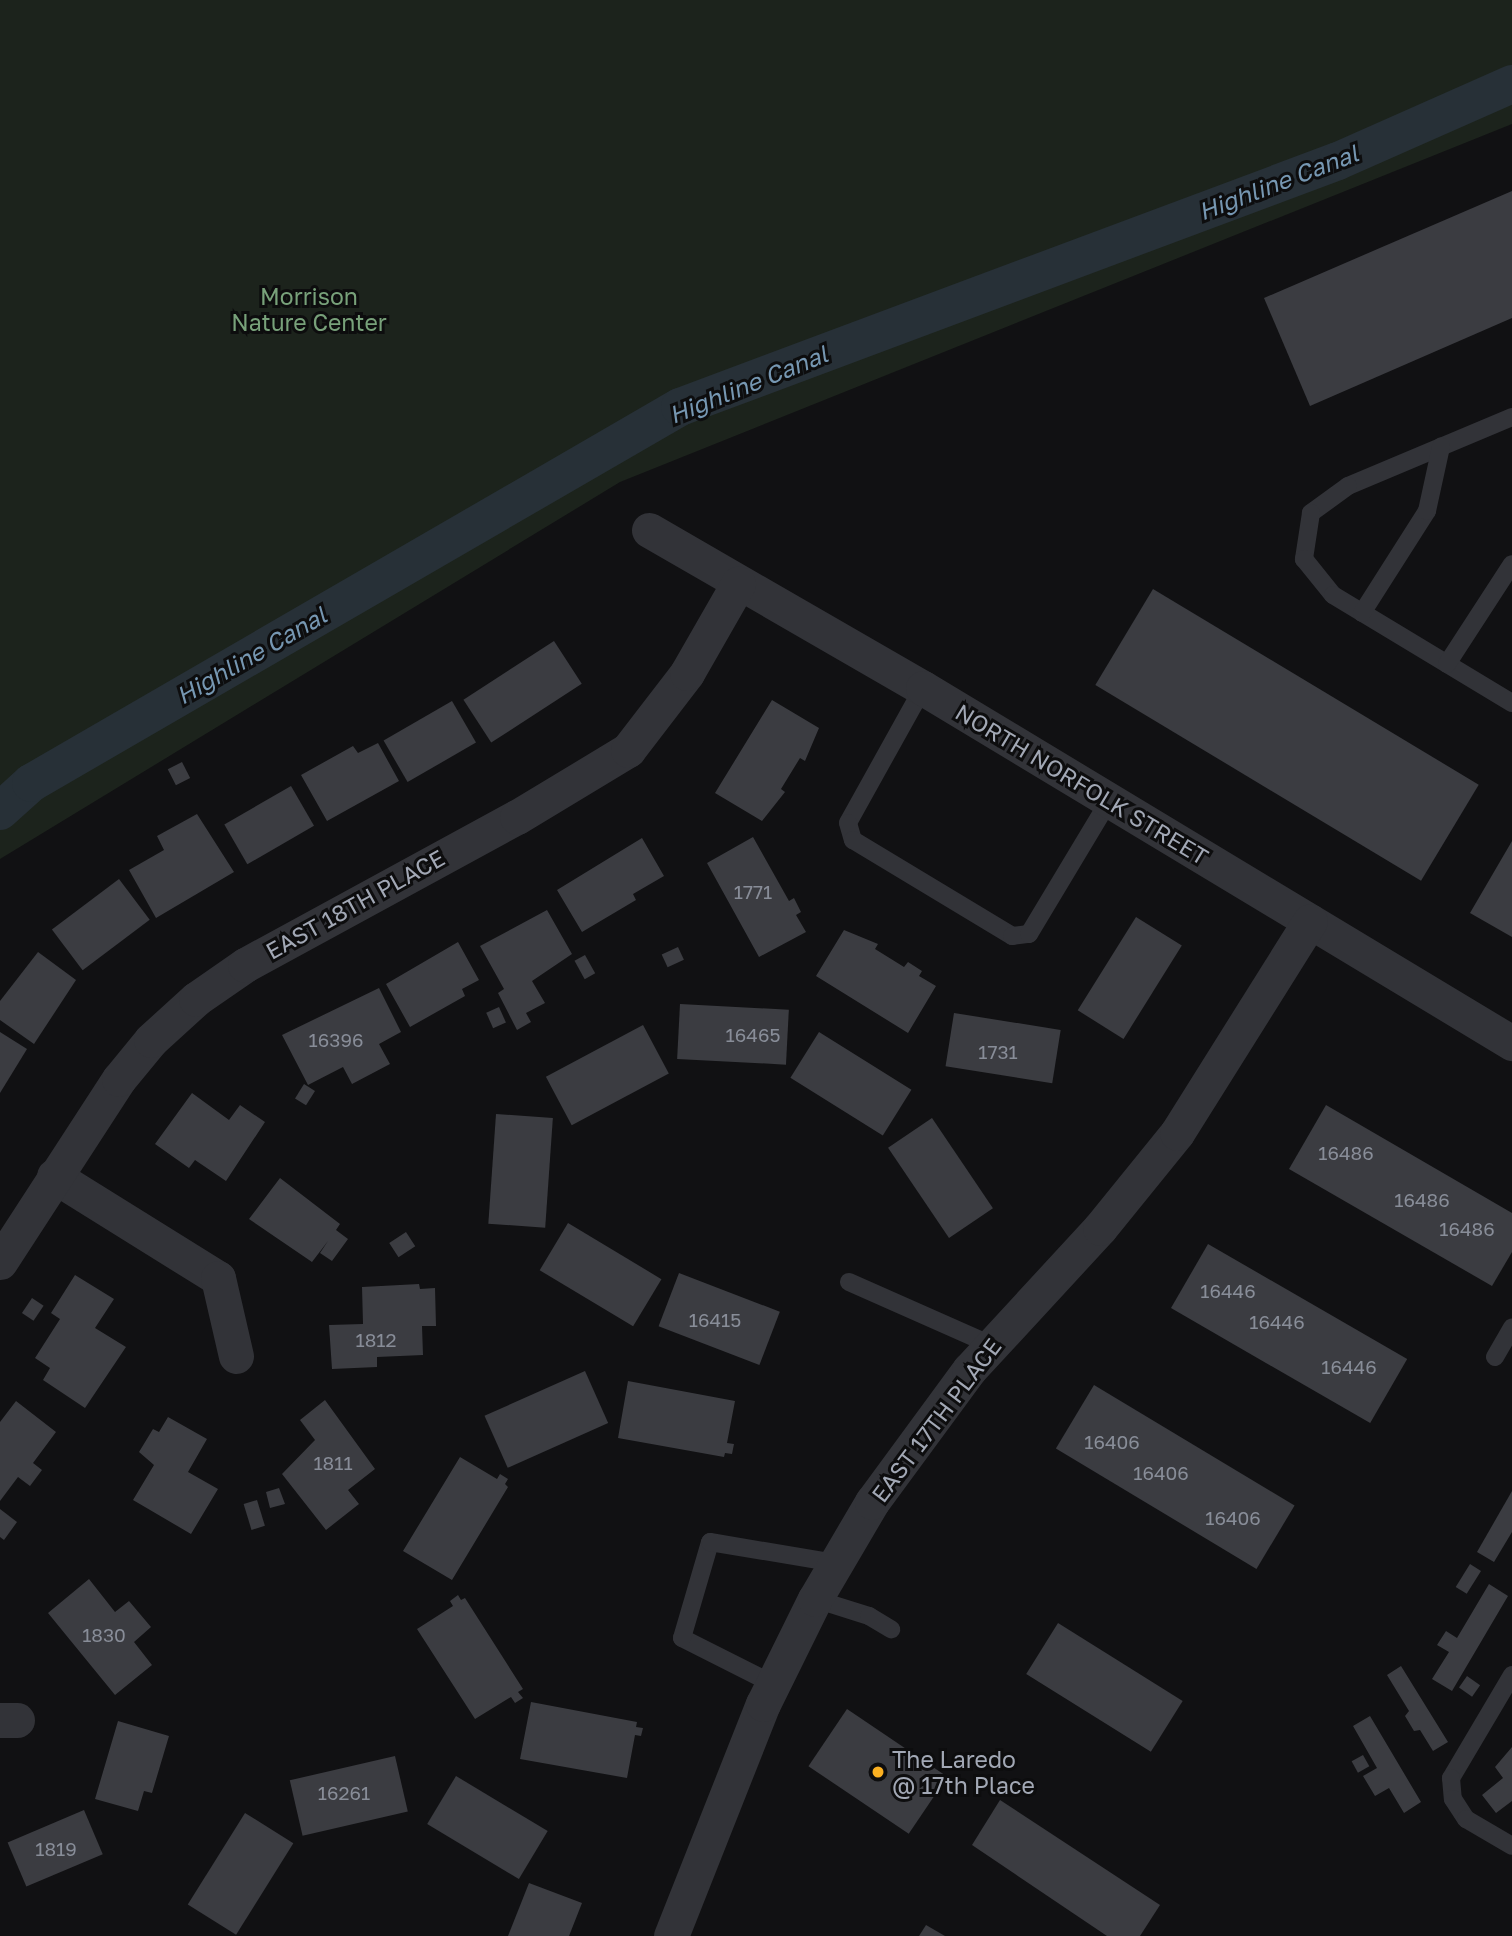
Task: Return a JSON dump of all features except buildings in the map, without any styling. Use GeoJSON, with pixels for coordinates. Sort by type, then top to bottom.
{"type":"FeatureCollection","features":[{"type":"Feature","properties":{"kind":"street","name":"NORTH NORFOLK STREET"},"geometry":{"type":"LineString","coordinates":[[649,530],[738,584],[923,688],[1512,1043]]}},
{"type":"Feature","properties":{"kind":"street","name":"EAST 18TH PLACE"},"geometry":{"type":"LineString","coordinates":[[0,1262],[119,1079],[151,1040],[196,999],[284,942],[517,817],[628,750],[687,673],[738,584]]}},
{"type":"Feature","properties":{"kind":"street","name":"EAST 17TH PLACE"},"geometry":{"type":"LineString","coordinates":[[671,1936],[774,1684],[815,1599],[836,1563],[917,1437],[991,1345],[1100,1228],[1177,1133],[1310,921]]}},
{"type":"Feature","properties":{"kind":"street"},"geometry":{"type":"LineString","coordinates":[[54,1177],[218,1278],[236,1356]]}},
{"type":"Feature","properties":{"kind":"lane"},"geometry":{"type":"LineString","coordinates":[[1512,417],[1348,486],[1311,513],[1304,559],[1333,595],[1512,703]]}},
{"type":"Feature","properties":{"kind":"lane"},"geometry":{"type":"LineString","coordinates":[[1362,613],[1427,511],[1441,447]]}},
{"type":"Feature","properties":{"kind":"lane"},"geometry":{"type":"LineString","coordinates":[[1447,664],[1509,574]]}},
{"type":"Feature","properties":{"kind":"lane"},"geometry":{"type":"LineString","coordinates":[[923,688],[848,823],[853,840],[1012,936],[1029,934],[1109,800]]}},
{"type":"Feature","properties":{"kind":"lane"},"geometry":{"type":"LineString","coordinates":[[849,1282],[991,1345]]}},
{"type":"Feature","properties":{"kind":"lane"},"geometry":{"type":"LineString","coordinates":[[1494,1357],[1512,1328]]}},
{"type":"Feature","properties":{"kind":"lane"},"geometry":{"type":"LineString","coordinates":[[774,1684],[682,1638],[710,1542],[836,1563]]}},
{"type":"Feature","properties":{"kind":"lane"},"geometry":{"type":"LineString","coordinates":[[815,1599],[869,1616],[891,1629]]}},
{"type":"Feature","properties":{"kind":"lane"},"geometry":{"type":"LineString","coordinates":[[1512,1675],[1451,1778],[1453,1799],[1466,1819],[1512,1846]]}},
{"type":"Feature","properties":{"kind":"green space","name":"Morrison Nature Center"},"geometry":{"type":"Polygon","coordinates":[[[0,0],[1512,0],[1512,124],[620,482],[0,859],[0,0]]]}},
{"type":"Feature","properties":{"kind":"waterway","name":"Highline Canal"},"geometry":{"type":"LineString","coordinates":[[0,811],[31,783],[680,407],[1338,161],[1512,84]]}},
{"type":"Feature","properties":{"kind":"place","name":"The Laredo @ 17th Place"},"geometry":{"type":"Point","coordinates":[878,1772]}}]}
